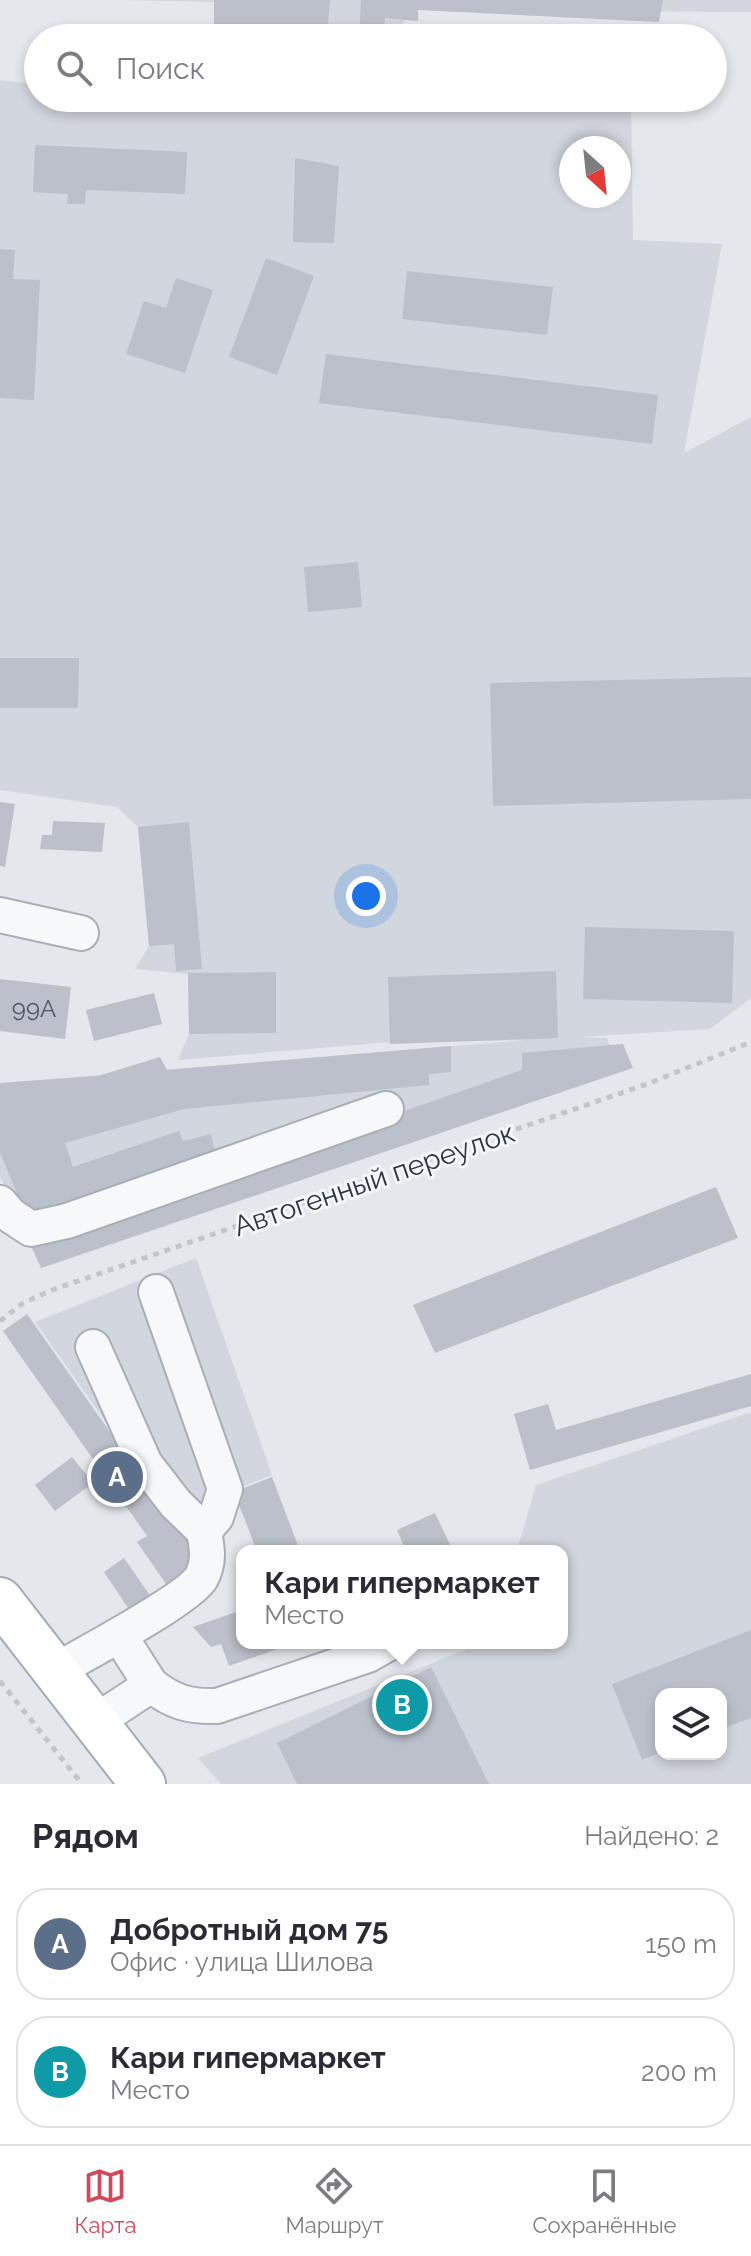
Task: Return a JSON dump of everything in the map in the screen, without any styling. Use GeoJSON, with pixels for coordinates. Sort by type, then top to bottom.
{"type":"FeatureCollection","features":[{"type":"Feature","properties":{"kind":"main road"},"geometry":{"type":"LineString","coordinates":[[0,1600],[143,1784]]}},
{"type":"Feature","properties":{"kind":"lane"},"geometry":{"type":"LineString","coordinates":[[0,915],[81,933]]}},
{"type":"Feature","properties":{"kind":"lane"},"geometry":{"type":"LineString","coordinates":[[0,1203],[10,1215],[31,1229],[67,1221],[386,1109]]}},
{"type":"Feature","properties":{"kind":"lane"},"geometry":{"type":"LineString","coordinates":[[156,1292],[225,1489],[216,1517],[204,1531]]}},
{"type":"Feature","properties":{"kind":"lane"},"geometry":{"type":"LineString","coordinates":[[55,1671],[174,1600],[200,1580],[208,1558],[204,1531],[176,1504],[145,1464],[93,1347]]}},
{"type":"Feature","properties":{"kind":"lane"},"geometry":{"type":"LineString","coordinates":[[119,1635],[151,1685],[170,1700],[194,1707],[217,1706],[378,1649]]}},
{"type":"Feature","properties":{"kind":"lane"},"geometry":{"type":"LineString","coordinates":[[95,1722],[151,1685]]}},
{"type":"Feature","properties":{"kind":"path","name":"Автогенный переулок"},"geometry":{"type":"LineString","coordinates":[[0,1321],[23,1303],[52,1290],[647,1084],[751,1042]]}},
{"type":"Feature","properties":{"kind":"path"},"geometry":{"type":"LineString","coordinates":[[0,1681],[82,1784]]}},
{"type":"Feature","properties":{"kind":"shaded area"},"geometry":{"type":"Polygon","coordinates":[[[124,0],[751,0],[751,12],[407,10],[403,24],[214,24],[214,2],[124,0]]]}},
{"type":"Feature","properties":{"kind":"shaded area"},"geometry":{"type":"Polygon","coordinates":[[[0,80],[24,83],[24,112],[631,112],[633,240],[722,244],[684,453],[751,417],[751,998],[710,1029],[578,1037],[607,1038],[618,1066],[41,1268],[0,1176],[0,1083],[528,1040],[379,1043],[178,1060],[189,1034],[188,974],[135,969],[149,946],[138,827],[117,807],[0,790],[0,80]]]}},
{"type":"Feature","properties":{"kind":"shaded area"},"geometry":{"type":"Polygon","coordinates":[[[196,1258],[272,1475],[171,1514],[35,1322],[196,1258]]]}},
{"type":"Feature","properties":{"kind":"shaded area"},"geometry":{"type":"Polygon","coordinates":[[[751,1412],[751,1784],[221,1784],[198,1758],[467,1649],[568,1649],[568,1545],[519,1545],[536,1485],[751,1412]]]}},
{"type":"Feature","properties":{"kind":"building"},"geometry":{"type":"Polygon","coordinates":[[[214,0],[330,0],[328,24],[214,24],[214,0]]]}},
{"type":"Feature","properties":{"kind":"building"},"geometry":{"type":"Polygon","coordinates":[[[361,0],[663,0],[659,22],[418,10],[418,21],[385,18],[385,24],[360,24],[361,0]]]}},
{"type":"Feature","properties":{"kind":"building"},"geometry":{"type":"Polygon","coordinates":[[[35,145],[187,152],[185,194],[86,190],[85,204],[67,204],[68,194],[33,192],[35,145]]]}},
{"type":"Feature","properties":{"kind":"building"},"geometry":{"type":"Polygon","coordinates":[[[295,158],[339,166],[334,243],[293,242],[295,158]]]}},
{"type":"Feature","properties":{"kind":"building"},"geometry":{"type":"Polygon","coordinates":[[[0,249],[15,250],[13,279],[40,280],[34,400],[0,398],[0,249]]]}},
{"type":"Feature","properties":{"kind":"building"},"geometry":{"type":"Polygon","coordinates":[[[266,258],[314,276],[277,375],[229,357],[266,258]]]}},
{"type":"Feature","properties":{"kind":"building"},"geometry":{"type":"Polygon","coordinates":[[[407,271],[553,287],[547,335],[402,319],[407,271]]]}},
{"type":"Feature","properties":{"kind":"building"},"geometry":{"type":"Polygon","coordinates":[[[176,278],[213,290],[185,373],[126,354],[144,301],[166,308],[176,278]]]}},
{"type":"Feature","properties":{"kind":"building"},"geometry":{"type":"Polygon","coordinates":[[[326,354],[658,395],[652,444],[319,403],[326,354]]]}},
{"type":"Feature","properties":{"kind":"building"},"geometry":{"type":"Polygon","coordinates":[[[358,562],[362,607],[308,612],[304,567],[358,562]]]}},
{"type":"Feature","properties":{"kind":"building"},"geometry":{"type":"Polygon","coordinates":[[[0,658],[79,658],[78,708],[0,708],[0,658]]]}},
{"type":"Feature","properties":{"kind":"building"},"geometry":{"type":"Polygon","coordinates":[[[751,677],[751,799],[493,806],[490,683],[751,677]]]}},
{"type":"Feature","properties":{"kind":"building"},"geometry":{"type":"Polygon","coordinates":[[[0,802],[15,804],[5,867],[0,866],[0,802]]]}},
{"type":"Feature","properties":{"kind":"building"},"geometry":{"type":"Polygon","coordinates":[[[53,821],[105,823],[102,852],[40,849],[42,835],[52,835],[53,821]]]}},
{"type":"Feature","properties":{"kind":"building"},"geometry":{"type":"Polygon","coordinates":[[[189,822],[202,969],[176,971],[174,944],[149,946],[138,827],[189,822]]]}},
{"type":"Feature","properties":{"kind":"building"},"geometry":{"type":"Polygon","coordinates":[[[585,927],[734,931],[732,1003],[583,999],[585,927]]]}},
{"type":"Feature","properties":{"kind":"building"},"geometry":{"type":"Polygon","coordinates":[[[556,971],[558,1038],[390,1044],[388,977],[556,971]]]}},
{"type":"Feature","properties":{"kind":"building"},"geometry":{"type":"Polygon","coordinates":[[[276,972],[276,1033],[189,1034],[188,973],[276,972]]]}},
{"type":"Feature","properties":{"kind":"building"},"geometry":{"type":"Polygon","coordinates":[[[0,979],[71,987],[65,1039],[0,1031],[0,979]]]}},
{"type":"Feature","properties":{"kind":"building"},"geometry":{"type":"Polygon","coordinates":[[[154,993],[162,1024],[94,1041],[86,1010],[154,993]]]}},
{"type":"Feature","properties":{"kind":"building"},"geometry":{"type":"Polygon","coordinates":[[[623,1044],[633,1068],[41,1268],[29,1241],[522,1070],[522,1053],[623,1044]]]}},
{"type":"Feature","properties":{"kind":"building"},"geometry":{"type":"Polygon","coordinates":[[[451,1046],[451,1072],[429,1074],[429,1085],[184,1109],[65,1143],[73,1167],[179,1131],[183,1141],[211,1134],[216,1156],[26,1216],[0,1152],[0,1083],[98,1076],[160,1057],[167,1070],[451,1046]]]}},
{"type":"Feature","properties":{"kind":"building"},"geometry":{"type":"Polygon","coordinates":[[[716,1187],[738,1238],[435,1353],[413,1305],[716,1187]]]}},
{"type":"Feature","properties":{"kind":"building"},"geometry":{"type":"Polygon","coordinates":[[[27,1314],[171,1519],[193,1534],[187,1539],[201,1559],[166,1584],[137,1542],[147,1536],[3,1331],[27,1314]]]}},
{"type":"Feature","properties":{"kind":"building"},"geometry":{"type":"Polygon","coordinates":[[[751,1374],[751,1406],[530,1470],[514,1414],[548,1404],[556,1430],[751,1374]]]}},
{"type":"Feature","properties":{"kind":"building"},"geometry":{"type":"Polygon","coordinates":[[[72,1457],[93,1483],[55,1511],[35,1485],[72,1457]]]}},
{"type":"Feature","properties":{"kind":"building"},"geometry":{"type":"Polygon","coordinates":[[[272,1477],[298,1545],[255,1545],[234,1492],[272,1477]]]}},
{"type":"Feature","properties":{"kind":"building"},"geometry":{"type":"Polygon","coordinates":[[[435,1513],[450,1545],[403,1545],[397,1530],[435,1513]]]}},
{"type":"Feature","properties":{"kind":"building"},"geometry":{"type":"Polygon","coordinates":[[[124,1558],[151,1597],[130,1611],[104,1572],[124,1558]]]}},
{"type":"Feature","properties":{"kind":"building"},"geometry":{"type":"Polygon","coordinates":[[[236,1612],[236,1649],[277,1649],[229,1666],[221,1644],[211,1647],[193,1627],[236,1612]]]}},
{"type":"Feature","properties":{"kind":"building"},"geometry":{"type":"Polygon","coordinates":[[[751,1630],[751,1718],[727,1727],[727,1688],[655,1688],[655,1755],[642,1760],[612,1684],[751,1630]]]}},
{"type":"Feature","properties":{"kind":"building"},"geometry":{"type":"Polygon","coordinates":[[[431,1667],[489,1784],[297,1784],[277,1743],[431,1667]]]}},
{"type":"Feature","properties":{"kind":"place","name":"Добротный дом 75"},"geometry":{"type":"Point","coordinates":[117,1477]}},
{"type":"Feature","properties":{"kind":"place","name":"Кари гипермаркет"},"geometry":{"type":"Point","coordinates":[402,1705]}}]}
